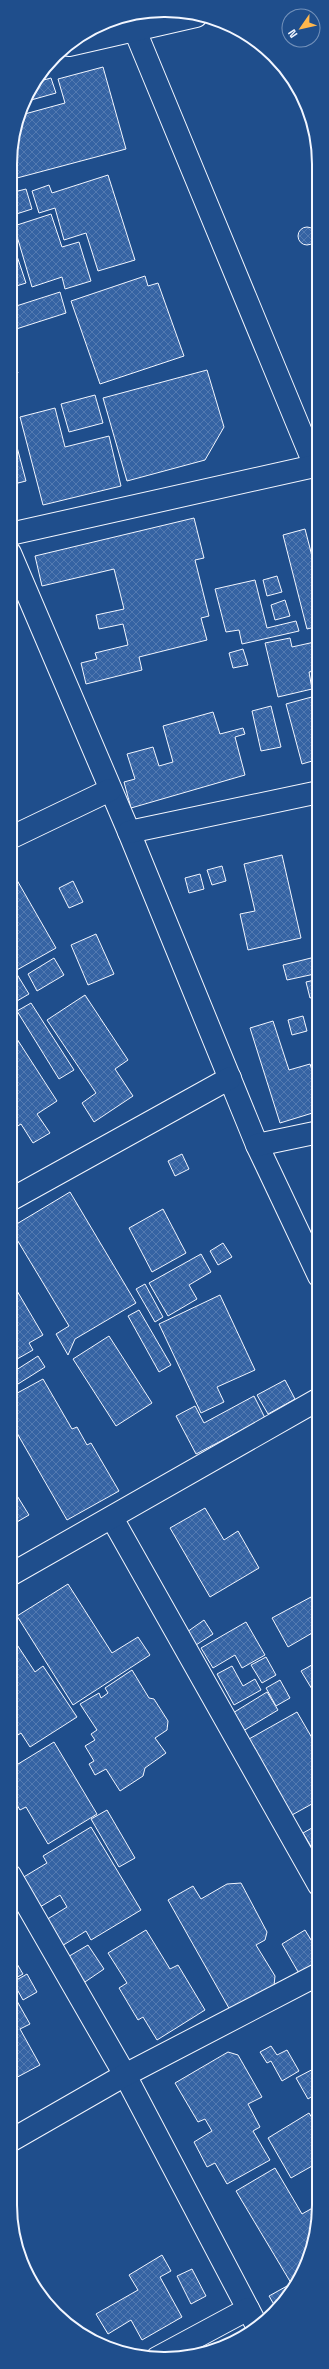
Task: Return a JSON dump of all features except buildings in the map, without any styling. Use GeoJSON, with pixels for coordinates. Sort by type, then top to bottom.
{"type":"FeatureCollection","features":[{"type":"Feature","properties":{"kind":"street"},"geometry":{"type":"LineString","coordinates":[[93,36],[131,23],[181,18]]}},
{"type":"Feature","properties":{"kind":"street"},"geometry":{"type":"LineString","coordinates":[[131,23],[312,454]]}},
{"type":"Feature","properties":{"kind":"street"},"geometry":{"type":"LineString","coordinates":[[17,532],[312,467]]}},
{"type":"Feature","properties":{"kind":"street"},"geometry":{"type":"LineString","coordinates":[[17,570],[129,832],[257,1145],[312,1261]]}},
{"type":"Feature","properties":{"kind":"street"},"geometry":{"type":"LineString","coordinates":[[17,835],[110,790]]}},
{"type":"Feature","properties":{"kind":"street"},"geometry":{"type":"LineString","coordinates":[[129,832],[312,793]]}},
{"type":"Feature","properties":{"kind":"street"},"geometry":{"type":"LineString","coordinates":[[17,1196],[230,1078]]}},
{"type":"Feature","properties":{"kind":"street"},"geometry":{"type":"LineString","coordinates":[[257,1145],[312,1133]]}},
{"type":"Feature","properties":{"kind":"street"},"geometry":{"type":"LineString","coordinates":[[17,1571],[312,1403]]}},
{"type":"Feature","properties":{"kind":"street"},"geometry":{"type":"LineString","coordinates":[[112,1518],[312,1872]]}},
{"type":"Feature","properties":{"kind":"street"},"geometry":{"type":"LineString","coordinates":[[17,1888],[125,2075],[252,2317],[171,2352]]}},
{"type":"Feature","properties":{"kind":"street"},"geometry":{"type":"LineString","coordinates":[[17,2137],[125,2075],[312,1978]]}}]}
